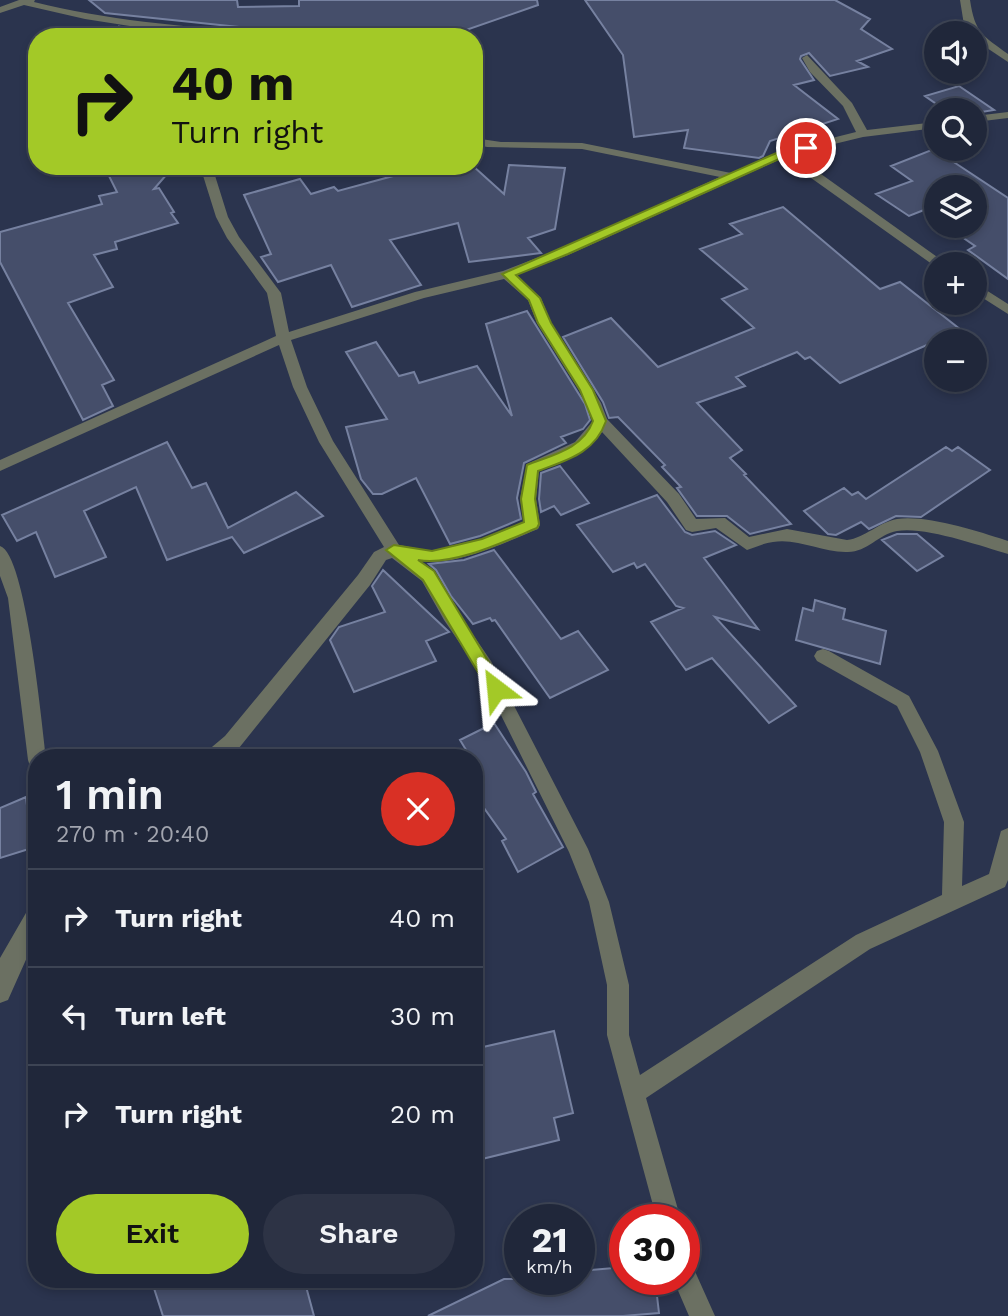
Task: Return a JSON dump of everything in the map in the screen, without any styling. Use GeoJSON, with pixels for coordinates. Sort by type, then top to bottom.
{"type":"FeatureCollection","features":[{"type":"Feature","properties":{"kind":"street"},"geometry":{"type":"LineString","coordinates":[[965,0],[970,26],[982,40],[1008,58]]}},
{"type":"Feature","properties":{"kind":"street"},"geometry":{"type":"LineString","coordinates":[[0,10],[26,1],[58,12],[182,28]]}},
{"type":"Feature","properties":{"kind":"street"},"geometry":{"type":"LineString","coordinates":[[807,58],[814,70],[848,105],[863,134]]}},
{"type":"Feature","properties":{"kind":"street"},"geometry":{"type":"LineString","coordinates":[[987,118],[1006,116]]}},
{"type":"Feature","properties":{"kind":"street"},"geometry":{"type":"LineString","coordinates":[[0,466],[283,338],[420,295],[508,274],[564,252],[784,153],[863,134],[924,126]]}},
{"type":"Feature","properties":{"kind":"street"},"geometry":{"type":"LineString","coordinates":[[483,143],[493,146],[582,146],[730,176]]}},
{"type":"Feature","properties":{"kind":"street"},"geometry":{"type":"LineString","coordinates":[[784,153],[924,252]]}},
{"type":"Feature","properties":{"kind":"street"},"geometry":{"type":"LineString","coordinates":[[209,175],[227,227],[274,293],[283,338],[300,387],[326,442],[394,550],[428,576],[450,615],[485,666],[578,849],[599,902],[618,985],[618,1035],[664,1204]]}},
{"type":"Feature","properties":{"kind":"street"},"geometry":{"type":"LineString","coordinates":[[508,274],[534,298],[544,323],[590,397],[600,421],[673,498],[692,526],[719,523],[747,544],[764,538],[793,534],[851,546],[898,525],[969,535],[1008,548]]}},
{"type":"Feature","properties":{"kind":"street"},"geometry":{"type":"LineString","coordinates":[[987,295],[1008,310]]}},
{"type":"Feature","properties":{"kind":"street"},"geometry":{"type":"LineString","coordinates":[[224,749],[364,580],[380,556],[394,550],[432,557],[484,544],[531,524],[528,499],[532,468],[579,449],[595,434],[600,421]]}},
{"type":"Feature","properties":{"kind":"street"},"geometry":{"type":"LineString","coordinates":[[0,552],[16,598],[36,749]]}},
{"type":"Feature","properties":{"kind":"street"},"geometry":{"type":"LineString","coordinates":[[823,656],[903,701],[929,751],[954,822],[952,901]]}},
{"type":"Feature","properties":{"kind":"street"},"geometry":{"type":"LineString","coordinates":[[633,1093],[863,942],[998,880],[1008,837]]}},
{"type":"Feature","properties":{"kind":"street"},"geometry":{"type":"LineString","coordinates":[[0,992],[4,969],[28,928]]}},
{"type":"Feature","properties":{"kind":"street"},"geometry":{"type":"LineString","coordinates":[[693,1295],[702,1316]]}},
{"type":"Feature","properties":{"kind":"building"},"geometry":{"type":"Polygon","coordinates":[[[89,0],[237,0],[238,7],[299,6],[299,0],[537,0],[538,5],[472,28],[248,28],[105,13],[89,0]]]}},
{"type":"Feature","properties":{"kind":"building"},"geometry":{"type":"Polygon","coordinates":[[[585,0],[835,0],[870,19],[861,29],[892,49],[857,61],[868,67],[830,76],[809,53],[801,56],[800,59],[814,80],[794,85],[838,119],[770,141],[763,156],[759,158],[684,148],[688,130],[634,137],[623,55],[585,0]]]}},
{"type":"Feature","properties":{"kind":"building"},"geometry":{"type":"Polygon","coordinates":[[[959,86],[976,98],[928,98],[925,96],[959,86]]]}},
{"type":"Feature","properties":{"kind":"building"},"geometry":{"type":"Polygon","coordinates":[[[924,153],[924,161],[952,161],[973,175],[924,175],[924,210],[909,216],[876,194],[912,181],[891,166],[924,153]]]}},
{"type":"Feature","properties":{"kind":"building"},"geometry":{"type":"Polygon","coordinates":[[[509,165],[565,168],[555,229],[528,238],[541,253],[469,262],[458,223],[390,240],[421,285],[352,307],[331,265],[278,282],[261,257],[271,254],[244,195],[300,179],[311,194],[334,187],[338,191],[392,175],[483,175],[504,194],[509,165]]]}},
{"type":"Feature","properties":{"kind":"building"},"geometry":{"type":"Polygon","coordinates":[[[166,175],[154,189],[159,188],[178,223],[115,242],[117,249],[94,255],[113,287],[68,303],[114,380],[102,385],[113,406],[83,420],[0,262],[0,232],[102,204],[99,196],[117,192],[109,176],[166,175]]]}},
{"type":"Feature","properties":{"kind":"building"},"geometry":{"type":"Polygon","coordinates":[[[987,184],[1008,198],[1008,279],[987,264],[987,252],[968,250],[975,246],[963,238],[987,238],[987,184]]]}},
{"type":"Feature","properties":{"kind":"building"},"geometry":{"type":"Polygon","coordinates":[[[783,207],[880,289],[900,282],[924,301],[924,315],[942,315],[960,329],[924,329],[924,346],[840,383],[810,357],[805,359],[797,352],[736,377],[745,386],[697,403],[742,450],[730,458],[791,524],[750,534],[727,516],[697,516],[677,488],[681,487],[662,467],[665,465],[618,417],[609,418],[603,402],[563,337],[611,318],[658,367],[754,328],[722,299],[747,289],[700,249],[742,234],[730,224],[783,207]]]}},
{"type":"Feature","properties":{"kind":"building"},"geometry":{"type":"Polygon","coordinates":[[[527,311],[585,404],[590,420],[583,429],[561,437],[566,443],[524,463],[517,498],[521,519],[480,536],[450,544],[416,478],[382,494],[373,494],[361,479],[346,427],[387,419],[346,352],[376,342],[399,376],[414,372],[419,383],[477,366],[512,416],[486,324],[527,311]]]}},
{"type":"Feature","properties":{"kind":"building"},"geometry":{"type":"Polygon","coordinates":[[[167,442],[192,488],[206,483],[228,528],[296,492],[323,516],[244,553],[232,537],[167,560],[136,487],[84,511],[106,557],[55,577],[36,532],[17,541],[2,515],[167,442]]]}},
{"type":"Feature","properties":{"kind":"building"},"geometry":{"type":"Polygon","coordinates":[[[946,447],[952,451],[958,447],[990,470],[921,517],[896,516],[869,529],[861,522],[836,535],[828,534],[804,511],[844,488],[852,495],[858,492],[866,499],[946,447]]]}},
{"type":"Feature","properties":{"kind":"building"},"geometry":{"type":"Polygon","coordinates":[[[560,466],[589,503],[561,515],[554,506],[541,512],[541,473],[560,466]]]}},
{"type":"Feature","properties":{"kind":"building"},"geometry":{"type":"Polygon","coordinates":[[[657,495],[685,532],[692,535],[715,531],[736,545],[704,558],[758,629],[715,617],[796,706],[769,723],[712,658],[686,670],[651,622],[683,608],[676,606],[645,564],[637,568],[634,563],[613,572],[577,525],[657,495]]]}},
{"type":"Feature","properties":{"kind":"building"},"geometry":{"type":"Polygon","coordinates":[[[897,534],[917,534],[943,556],[917,571],[882,540],[897,534]]]}},
{"type":"Feature","properties":{"kind":"building"},"geometry":{"type":"Polygon","coordinates":[[[494,550],[561,639],[578,631],[608,670],[550,698],[495,620],[490,618],[473,624],[429,564],[464,560],[494,550]]]}},
{"type":"Feature","properties":{"kind":"building"},"geometry":{"type":"Polygon","coordinates":[[[383,570],[449,632],[426,641],[436,661],[354,692],[330,640],[339,627],[385,612],[372,586],[383,570]]]}},
{"type":"Feature","properties":{"kind":"building"},"geometry":{"type":"Polygon","coordinates":[[[815,600],[845,609],[843,619],[886,631],[880,664],[796,640],[803,608],[813,611],[815,600]]]}},
{"type":"Feature","properties":{"kind":"building"},"geometry":{"type":"Polygon","coordinates":[[[494,723],[526,772],[536,792],[533,794],[563,847],[518,872],[502,841],[506,839],[483,807],[483,749],[466,749],[460,740],[494,723]]]}},
{"type":"Feature","properties":{"kind":"building"},"geometry":{"type":"Polygon","coordinates":[[[26,797],[28,849],[0,858],[0,808],[26,797]]]}},
{"type":"Feature","properties":{"kind":"building"},"geometry":{"type":"Polygon","coordinates":[[[554,1031],[573,1113],[554,1118],[559,1140],[483,1159],[483,1047],[554,1031]]]}},
{"type":"Feature","properties":{"kind":"building"},"geometry":{"type":"Polygon","coordinates":[[[609,1268],[609,1295],[657,1295],[659,1313],[623,1316],[428,1316],[504,1279],[504,1295],[595,1295],[595,1270],[609,1268]]]}},
{"type":"Feature","properties":{"kind":"building"},"geometry":{"type":"Polygon","coordinates":[[[154,1288],[306,1288],[314,1316],[163,1316],[154,1288]]]}},
{"type":"Feature","properties":{"kind":"route"},"geometry":{"type":"LineString","coordinates":[[496,689],[485,666],[450,615],[428,576],[394,550],[432,557],[484,544],[531,524],[528,499],[532,468],[579,449],[595,434],[600,421],[587,390],[544,323],[534,298],[508,274],[564,252],[784,153],[806,148]]}}]}
